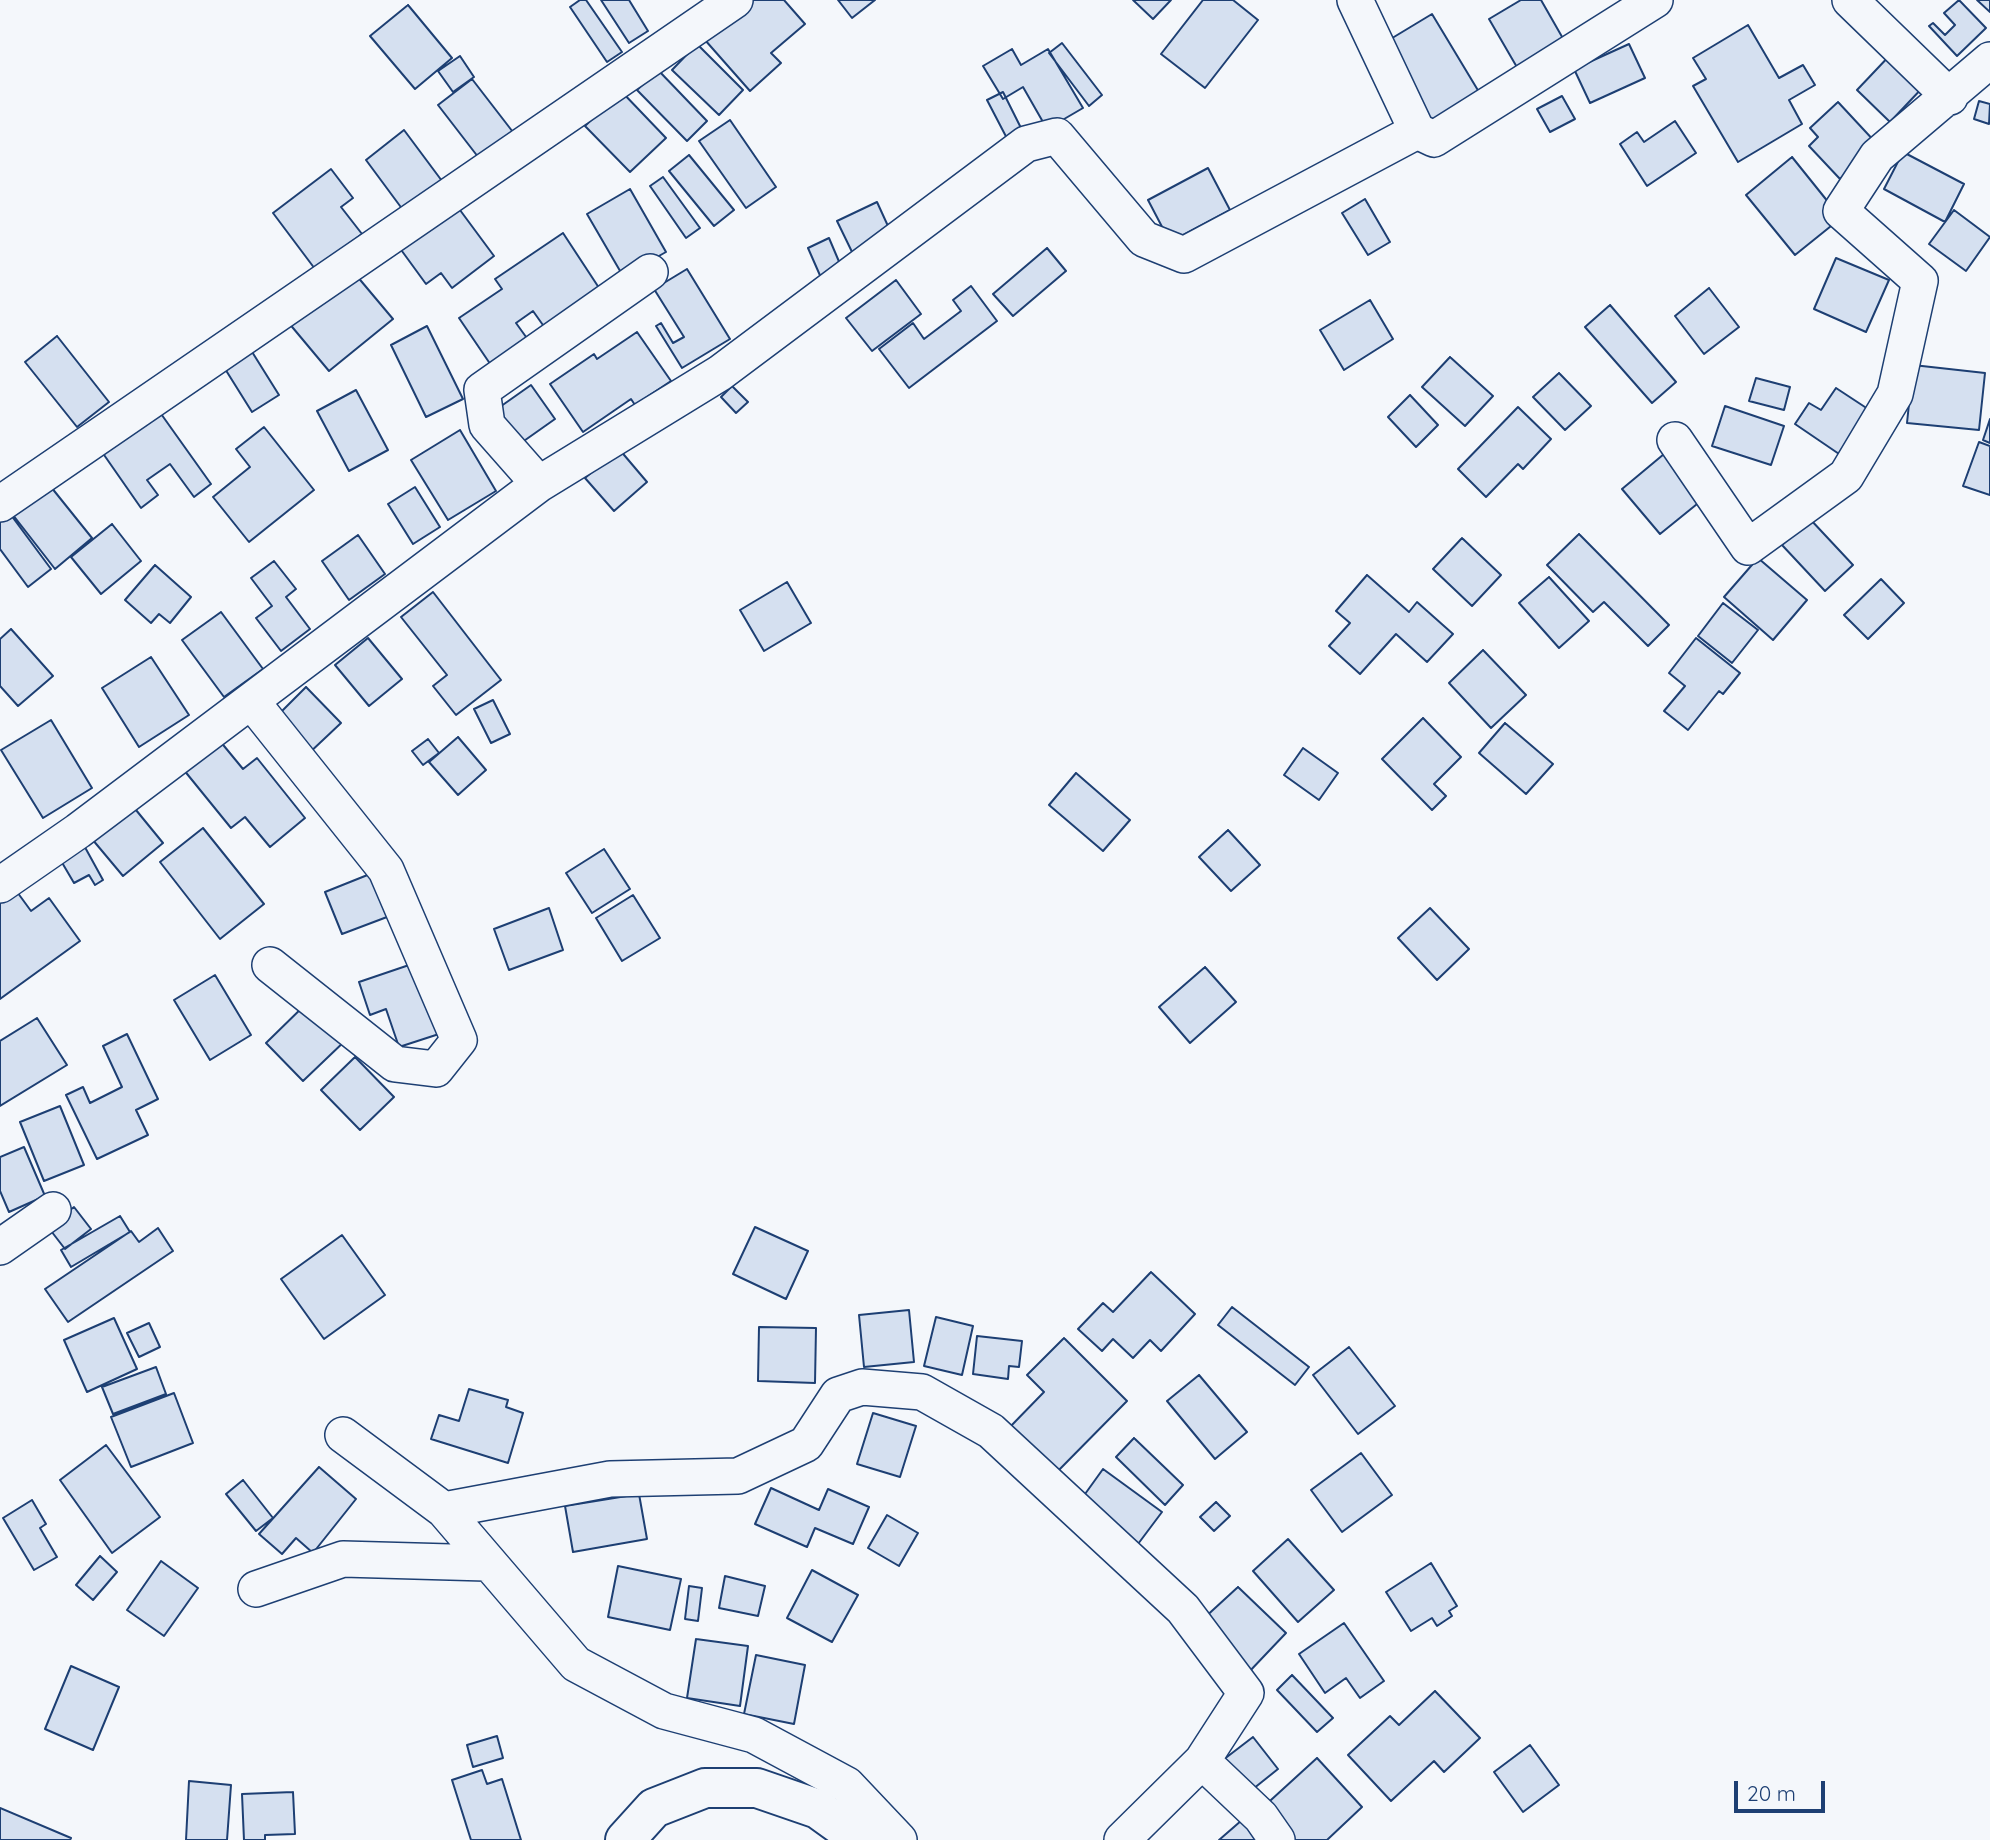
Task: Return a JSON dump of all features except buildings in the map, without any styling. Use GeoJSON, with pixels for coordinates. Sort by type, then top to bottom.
{"type":"FeatureCollection","features":[{"type":"Feature","properties":{"kind":"main road"},"geometry":{"type":"LineString","coordinates":[[625,1840],[654,1808],[705,1788],[757,1788],[818,1809],[861,1840]]}},
{"type":"Feature","properties":{"kind":"street"},"geometry":{"type":"LineString","coordinates":[[0,504],[735,0]]}},
{"type":"Feature","properties":{"kind":"street"},"geometry":{"type":"LineString","coordinates":[[1355,0],[1417,131],[1434,139],[1655,0]]}},
{"type":"Feature","properties":{"kind":"street"},"geometry":{"type":"LineString","coordinates":[[1850,0],[1950,97]]}},
{"type":"Feature","properties":{"kind":"street"},"geometry":{"type":"LineString","coordinates":[[1675,440],[1748,547],[1846,476],[1895,394],[1920,281],[1841,211],[1877,156],[1950,97],[1966,77],[1990,60]]}},
{"type":"Feature","properties":{"kind":"street"},"geometry":{"type":"LineString","coordinates":[[0,885],[78,831],[252,702],[539,484],[720,373],[1026,145],[1057,136],[1144,239],[1184,255],[1417,131]]}},
{"type":"Feature","properties":{"kind":"street"},"geometry":{"type":"LineString","coordinates":[[539,484],[487,425],[482,390],[650,272]]}},
{"type":"Feature","properties":{"kind":"street"},"geometry":{"type":"LineString","coordinates":[[252,702],[386,870],[458,1040],[436,1069],[395,1064],[270,965]]}},
{"type":"Feature","properties":{"kind":"street"},"geometry":{"type":"LineString","coordinates":[[0,1247],[53,1210]]}},
{"type":"Feature","properties":{"kind":"street"},"geometry":{"type":"LineString","coordinates":[[444,1510],[610,1479],[738,1476],[806,1444],[838,1395],[862,1387],[922,1392],[991,1431],[1183,1609],[1246,1693],[1202,1761],[1122,1840]]}},
{"type":"Feature","properties":{"kind":"street"},"geometry":{"type":"LineString","coordinates":[[343,1435],[444,1510],[486,1563],[576,1664],[664,1711],[754,1735],[847,1785],[899,1840]]}},
{"type":"Feature","properties":{"kind":"street"},"geometry":{"type":"LineString","coordinates":[[256,1589],[343,1559],[486,1563]]}},
{"type":"Feature","properties":{"kind":"street"},"geometry":{"type":"LineString","coordinates":[[1202,1761],[1261,1817],[1277,1840]]}}]}
